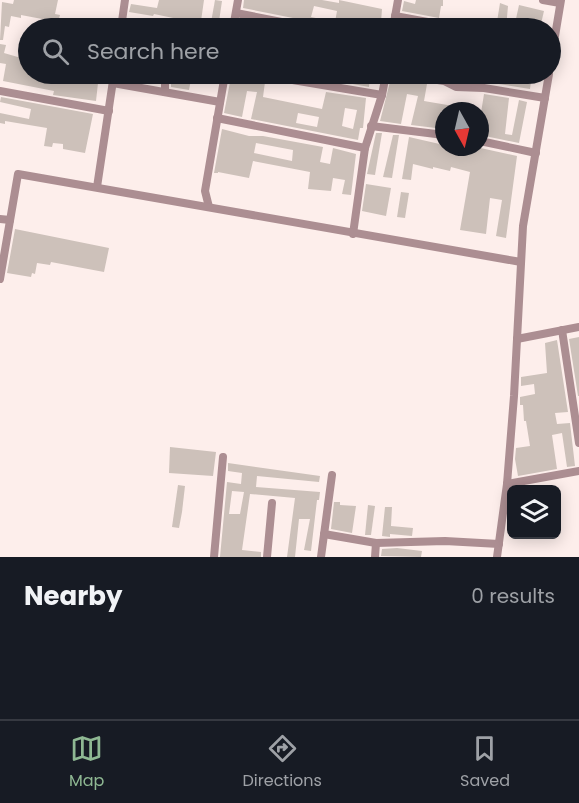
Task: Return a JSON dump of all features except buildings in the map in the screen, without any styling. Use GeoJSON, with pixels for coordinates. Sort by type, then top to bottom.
{"type":"FeatureCollection","features":[{"type":"Feature","properties":{"kind":"street"},"geometry":{"type":"LineString","coordinates":[[122,18],[125,0]]}},
{"type":"Feature","properties":{"kind":"street"},"geometry":{"type":"LineString","coordinates":[[235,18],[238,0]]}},
{"type":"Feature","properties":{"kind":"street"},"geometry":{"type":"LineString","coordinates":[[388,0],[398,1],[395,16],[406,18]]}},
{"type":"Feature","properties":{"kind":"street"},"geometry":{"type":"LineString","coordinates":[[543,0],[560,2],[557,18]]}},
{"type":"Feature","properties":{"kind":"street"},"geometry":{"type":"LineString","coordinates":[[236,14],[258,18]]}},
{"type":"Feature","properties":{"kind":"street"},"geometry":{"type":"LineString","coordinates":[[97,187],[113,84]]}},
{"type":"Feature","properties":{"kind":"street"},"geometry":{"type":"LineString","coordinates":[[119,84],[220,102]]}},
{"type":"Feature","properties":{"kind":"street"},"geometry":{"type":"LineString","coordinates":[[165,84],[165,92]]}},
{"type":"Feature","properties":{"kind":"street"},"geometry":{"type":"LineString","coordinates":[[209,207],[205,191],[223,84]]}},
{"type":"Feature","properties":{"kind":"street"},"geometry":{"type":"LineString","coordinates":[[317,84],[382,95]]}},
{"type":"Feature","properties":{"kind":"street"},"geometry":{"type":"LineString","coordinates":[[353,234],[365,148],[384,84]]}},
{"type":"Feature","properties":{"kind":"street"},"geometry":{"type":"LineString","coordinates":[[450,84],[456,87],[484,88],[545,98]]}},
{"type":"Feature","properties":{"kind":"street"},"geometry":{"type":"LineString","coordinates":[[497,557],[507,484],[522,226],[547,84]]}},
{"type":"Feature","properties":{"kind":"street"},"geometry":{"type":"LineString","coordinates":[[0,91],[109,111]]}},
{"type":"Feature","properties":{"kind":"street"},"geometry":{"type":"LineString","coordinates":[[218,118],[365,148]]}},
{"type":"Feature","properties":{"kind":"street"},"geometry":{"type":"LineString","coordinates":[[371,126],[435,134]]}},
{"type":"Feature","properties":{"kind":"street"},"geometry":{"type":"LineString","coordinates":[[489,143],[536,153]]}},
{"type":"Feature","properties":{"kind":"street"},"geometry":{"type":"LineString","coordinates":[[0,279],[18,174],[521,262]]}},
{"type":"Feature","properties":{"kind":"street"},"geometry":{"type":"LineString","coordinates":[[0,219],[10,220]]}},
{"type":"Feature","properties":{"kind":"street"},"geometry":{"type":"LineString","coordinates":[[517,339],[579,327]]}},
{"type":"Feature","properties":{"kind":"street"},"geometry":{"type":"LineString","coordinates":[[562,330],[579,443]]}},
{"type":"Feature","properties":{"kind":"street"},"geometry":{"type":"LineString","coordinates":[[215,557],[223,457]]}},
{"type":"Feature","properties":{"kind":"street"},"geometry":{"type":"LineString","coordinates":[[507,484],[579,471]]}},
{"type":"Feature","properties":{"kind":"street"},"geometry":{"type":"LineString","coordinates":[[321,557],[332,475]]}},
{"type":"Feature","properties":{"kind":"street"},"geometry":{"type":"LineString","coordinates":[[267,557],[272,503]]}},
{"type":"Feature","properties":{"kind":"street"},"geometry":{"type":"LineString","coordinates":[[324,534],[376,543],[499,544]]}},
{"type":"Feature","properties":{"kind":"street"},"geometry":{"type":"LineString","coordinates":[[375,557],[376,543]]}}]}
